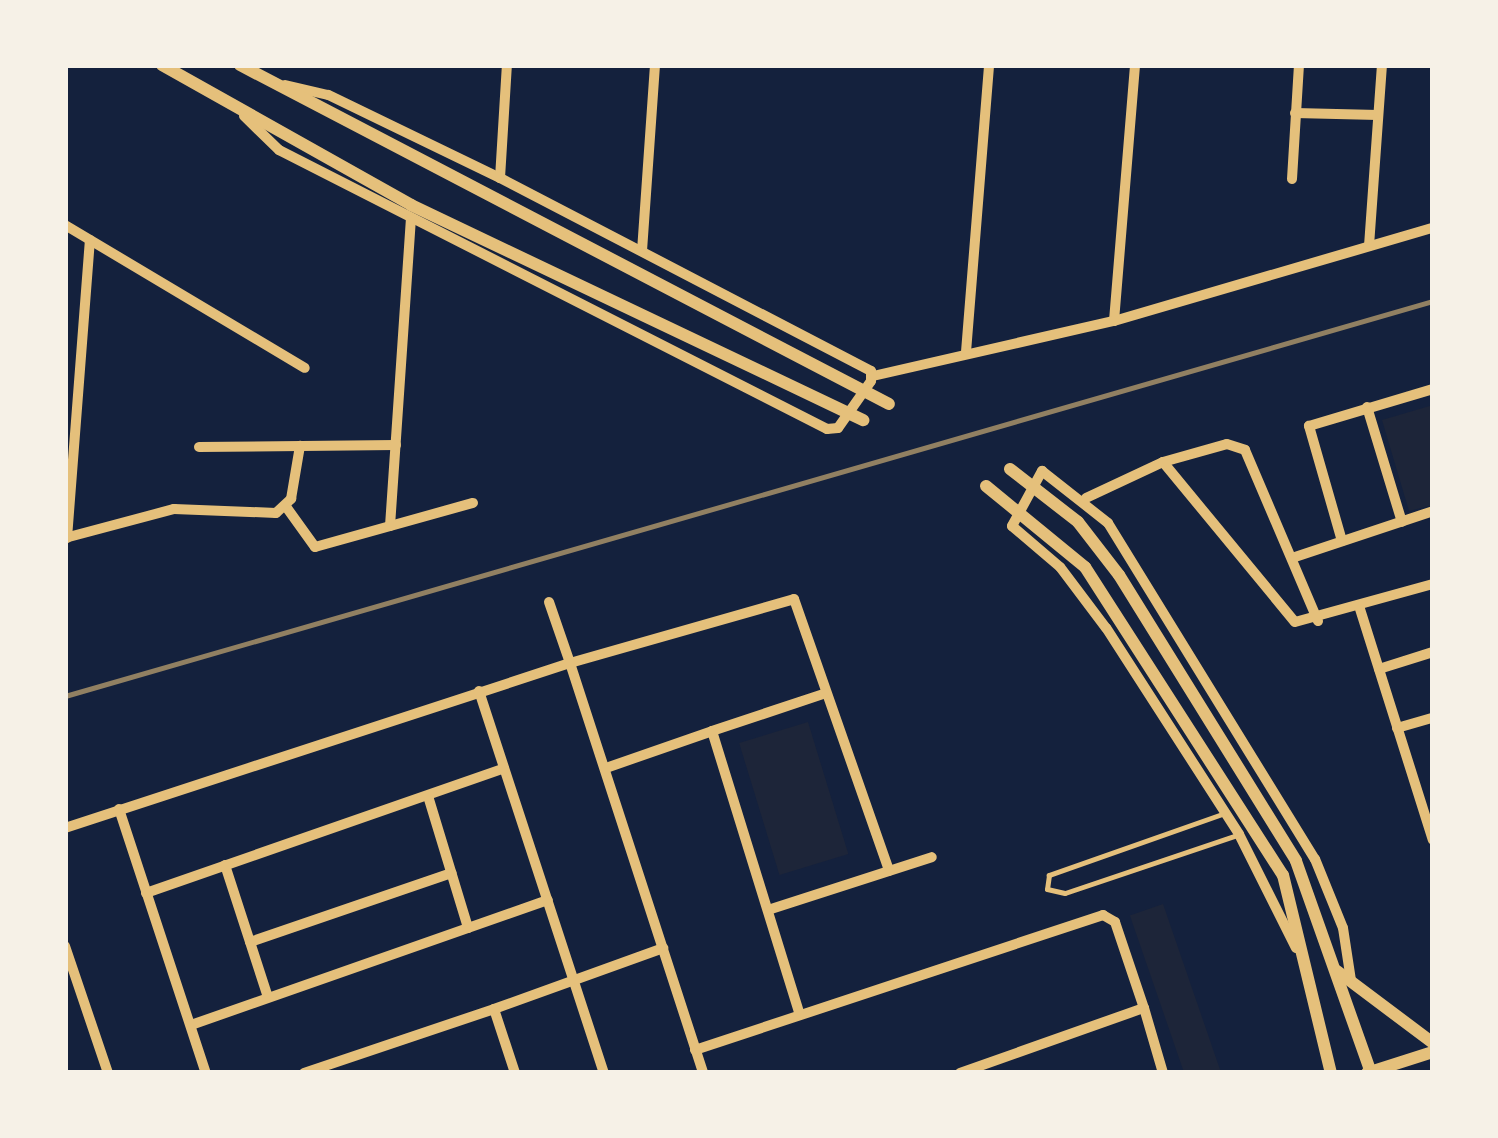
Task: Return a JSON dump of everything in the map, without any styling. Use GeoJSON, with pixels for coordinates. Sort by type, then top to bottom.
{"type":"FeatureCollection","features":[{"type":"Feature","properties":{"kind":"street"},"geometry":{"type":"LineString","coordinates":[[162,65],[244,116],[862,420]]}},
{"type":"Feature","properties":{"kind":"street"},"geometry":{"type":"LineString","coordinates":[[240,65],[889,404]]}},
{"type":"Feature","properties":{"kind":"street"},"geometry":{"type":"LineString","coordinates":[[500,178],[507,65]]}},
{"type":"Feature","properties":{"kind":"street"},"geometry":{"type":"LineString","coordinates":[[642,251],[655,65]]}},
{"type":"Feature","properties":{"kind":"street"},"geometry":{"type":"LineString","coordinates":[[966,352],[989,65]]}},
{"type":"Feature","properties":{"kind":"street"},"geometry":{"type":"LineString","coordinates":[[1114,321],[1135,65]]}},
{"type":"Feature","properties":{"kind":"street"},"geometry":{"type":"LineString","coordinates":[[1369,246],[1382,65]]}},
{"type":"Feature","properties":{"kind":"street"},"geometry":{"type":"LineString","coordinates":[[1292,179],[1299,66]]}},
{"type":"Feature","properties":{"kind":"street"},"geometry":{"type":"LineString","coordinates":[[270,81],[328,95],[500,178],[872,378]]}},
{"type":"Feature","properties":{"kind":"street"},"geometry":{"type":"LineString","coordinates":[[1296,113],[1378,115]]}},
{"type":"Feature","properties":{"kind":"street"},"geometry":{"type":"LineString","coordinates":[[244,116],[278,150],[827,429],[844,421],[872,378],[966,352],[1114,321],[1433,228]]}},
{"type":"Feature","properties":{"kind":"street"},"geometry":{"type":"LineString","coordinates":[[390,526],[412,219]]}},
{"type":"Feature","properties":{"kind":"street"},"geometry":{"type":"LineString","coordinates":[[65,225],[305,368]]}},
{"type":"Feature","properties":{"kind":"street"},"geometry":{"type":"LineString","coordinates":[[90,240],[66,538],[174,510],[287,508]]}},
{"type":"Feature","properties":{"kind":"street"},"geometry":{"type":"LineString","coordinates":[[1342,541],[1308,426],[1433,389]]}},
{"type":"Feature","properties":{"kind":"street"},"geometry":{"type":"LineString","coordinates":[[1367,407],[1402,522]]}},
{"type":"Feature","properties":{"kind":"street"},"geometry":{"type":"LineString","coordinates":[[1086,498],[1163,462],[1227,444],[1245,450],[1318,622]]}},
{"type":"Feature","properties":{"kind":"street"},"geometry":{"type":"LineString","coordinates":[[199,447],[396,445]]}},
{"type":"Feature","properties":{"kind":"street"},"geometry":{"type":"LineString","coordinates":[[300,446],[287,508],[312,547],[473,503]]}},
{"type":"Feature","properties":{"kind":"street"},"geometry":{"type":"LineString","coordinates":[[1163,462],[1274,606],[1295,622],[1318,622],[1433,584]]}},
{"type":"Feature","properties":{"kind":"street"},"geometry":{"type":"LineString","coordinates":[[1010,470],[1078,522],[1119,575],[1296,861],[1370,1073],[1433,1052]]}},
{"type":"Feature","properties":{"kind":"street"},"geometry":{"type":"LineString","coordinates":[[1312,985],[1226,813],[1106,628],[1013,517],[1038,475],[1056,474],[1086,498],[1315,860],[1344,928],[1351,980]]}},
{"type":"Feature","properties":{"kind":"street"},"geometry":{"type":"LineString","coordinates":[[986,486],[1085,566],[1283,875],[1331,1073]]}},
{"type":"Feature","properties":{"kind":"street"},"geometry":{"type":"LineString","coordinates":[[1292,558],[1433,511]]}},
{"type":"Feature","properties":{"kind":"street"},"geometry":{"type":"LineString","coordinates":[[65,828],[479,692],[787,597],[826,693],[889,871]]}},
{"type":"Feature","properties":{"kind":"street"},"geometry":{"type":"LineString","coordinates":[[548,602],[606,768],[703,1073]]}},
{"type":"Feature","properties":{"kind":"street"},"geometry":{"type":"LineString","coordinates":[[1360,610],[1398,728],[1427,801],[1433,840]]}},
{"type":"Feature","properties":{"kind":"street"},"geometry":{"type":"LineString","coordinates":[[1379,669],[1433,652]]}},
{"type":"Feature","properties":{"kind":"street"},"geometry":{"type":"LineString","coordinates":[[479,692],[604,1073]]}},
{"type":"Feature","properties":{"kind":"street"},"geometry":{"type":"LineString","coordinates":[[606,768],[826,693]]}},
{"type":"Feature","properties":{"kind":"street"},"geometry":{"type":"LineString","coordinates":[[1398,728],[1433,718]]}},
{"type":"Feature","properties":{"kind":"street"},"geometry":{"type":"LineString","coordinates":[[712,731],[800,1015]]}},
{"type":"Feature","properties":{"kind":"street"},"geometry":{"type":"LineString","coordinates":[[146,893],[504,768]]}},
{"type":"Feature","properties":{"kind":"street"},"geometry":{"type":"LineString","coordinates":[[428,796],[468,928]]}},
{"type":"Feature","properties":{"kind":"street"},"geometry":{"type":"LineString","coordinates":[[118,809],[206,1073]]}},
{"type":"Feature","properties":{"kind":"street"},"geometry":{"type":"LineString","coordinates":[[768,910],[932,858]]}},
{"type":"Feature","properties":{"kind":"street"},"geometry":{"type":"LineString","coordinates":[[225,865],[268,997]]}},
{"type":"Feature","properties":{"kind":"street"},"geometry":{"type":"LineString","coordinates":[[250,942],[452,873]]}},
{"type":"Feature","properties":{"kind":"street"},"geometry":{"type":"LineString","coordinates":[[191,1024],[548,900]]}},
{"type":"Feature","properties":{"kind":"street"},"geometry":{"type":"LineString","coordinates":[[696,1050],[1103,915],[1115,922],[1163,1073]]}},
{"type":"Feature","properties":{"kind":"street"},"geometry":{"type":"LineString","coordinates":[[65,946],[108,1073]]}},
{"type":"Feature","properties":{"kind":"street"},"geometry":{"type":"LineString","coordinates":[[304,1073],[663,948]]}},
{"type":"Feature","properties":{"kind":"street"},"geometry":{"type":"LineString","coordinates":[[1337,971],[1433,1042]]}},
{"type":"Feature","properties":{"kind":"street"},"geometry":{"type":"LineString","coordinates":[[960,1073],[1144,1008]]}},
{"type":"Feature","properties":{"kind":"street"},"geometry":{"type":"LineString","coordinates":[[494,1009],[516,1073]]}},
{"type":"Feature","properties":{"kind":"lane"},"geometry":{"type":"LineString","coordinates":[[1226,813],[1049,874],[1047,888],[1064,893],[1239,834]]}},
{"type":"Feature","properties":{"kind":"shaded area"},"geometry":{"type":"Polygon","coordinates":[[[1433,405],[1433,505],[1409,511],[1382,420],[1433,405]]]}},
{"type":"Feature","properties":{"kind":"shaded area"},"geometry":{"type":"Polygon","coordinates":[[[808,722],[848,854],[779,875],[739,743],[808,722]]]}},
{"type":"Feature","properties":{"kind":"shaded area"},"geometry":{"type":"Polygon","coordinates":[[[1163,904],[1221,1073],[1184,1073],[1130,915],[1163,904]]]}},
{"type":"Feature","properties":{"kind":"railway"},"geometry":{"type":"LineString","coordinates":[[65,696],[1433,301]]}}]}
